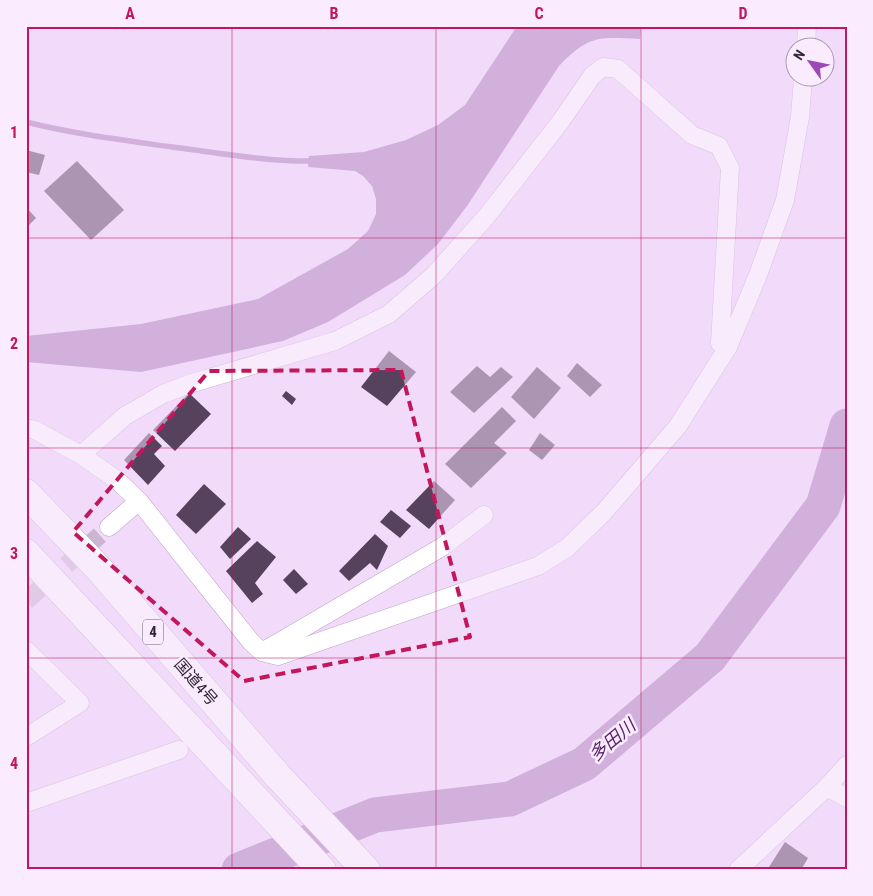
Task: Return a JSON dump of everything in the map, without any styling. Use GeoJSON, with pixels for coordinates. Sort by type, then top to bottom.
{"type":"FeatureCollection","features":[{"type":"Feature","properties":{"kind":"highway","name":"国道4号"},"geometry":{"type":"LineString","coordinates":[[26,493],[100,571],[277,775],[366,870]]}},
{"type":"Feature","properties":{"kind":"highway","name":"4"},"geometry":{"type":"LineString","coordinates":[[26,553],[322,870]]}},
{"type":"Feature","properties":{"kind":"street"},"geometry":{"type":"LineString","coordinates":[[82,455],[125,416],[163,394],[188,384],[335,341],[389,314],[434,275],[486,217],[561,121],[592,76],[603,67],[618,69],[692,135],[719,146],[730,168],[720,342],[728,347]]}},
{"type":"Feature","properties":{"kind":"street"},"geometry":{"type":"LineString","coordinates":[[26,428],[35,430],[82,455],[117,480],[139,500],[251,642],[262,652],[278,656],[538,566],[567,548],[604,512],[678,426],[728,347],[786,200],[800,117],[802,88]]}},
{"type":"Feature","properties":{"kind":"street"},"geometry":{"type":"LineString","coordinates":[[109,527],[139,500]]}},
{"type":"Feature","properties":{"kind":"street"},"geometry":{"type":"LineString","coordinates":[[262,652],[442,547],[484,515]]}},
{"type":"Feature","properties":{"kind":"street"},"geometry":{"type":"LineString","coordinates":[[26,650],[80,703],[26,737]]}},
{"type":"Feature","properties":{"kind":"street"},"geometry":{"type":"LineString","coordinates":[[26,802],[179,750]]}},
{"type":"Feature","properties":{"kind":"street"},"geometry":{"type":"LineString","coordinates":[[738,870],[827,787],[847,765]]}},
{"type":"Feature","properties":{"kind":"street"},"geometry":{"type":"LineString","coordinates":[[827,787],[847,798]]}},
{"type":"Feature","properties":{"kind":"highlighted area"},"geometry":{"type":"Polygon","coordinates":[[[401,370],[470,637],[244,681],[73,532],[209,371],[401,370]]]}},
{"type":"Feature","properties":{"kind":"shaded area"},"geometry":{"type":"Polygon","coordinates":[[[517,26],[641,26],[640,39],[604,38],[595,40],[578,48],[559,66],[467,206],[438,244],[405,275],[328,322],[283,341],[141,372],[26,362],[26,336],[141,324],[258,299],[348,249],[368,231],[376,214],[376,199],[372,186],[363,176],[355,171],[308,167],[309,156],[364,152],[406,140],[438,125],[465,105],[517,26]]]}},
{"type":"Feature","properties":{"kind":"building"},"geometry":{"type":"Polygon","coordinates":[[[26,150],[45,155],[39,175],[26,172],[26,150]]]}},
{"type":"Feature","properties":{"kind":"building"},"geometry":{"type":"Polygon","coordinates":[[[77,161],[124,210],[91,240],[44,191],[77,161]]]}},
{"type":"Feature","properties":{"kind":"building"},"geometry":{"type":"Polygon","coordinates":[[[26,207],[36,218],[26,228],[26,207]]]}},
{"type":"Feature","properties":{"kind":"building"},"geometry":{"type":"Polygon","coordinates":[[[389,351],[416,372],[387,406],[361,387],[389,351]]]}},
{"type":"Feature","properties":{"kind":"building"},"geometry":{"type":"Polygon","coordinates":[[[577,363],[602,385],[590,397],[567,376],[577,363]]]}},
{"type":"Feature","properties":{"kind":"building"},"geometry":{"type":"Polygon","coordinates":[[[477,366],[490,377],[501,367],[513,377],[474,413],[450,392],[477,366]]]}},
{"type":"Feature","properties":{"kind":"building"},"geometry":{"type":"Polygon","coordinates":[[[537,367],[561,388],[534,419],[511,397],[537,367]]]}},
{"type":"Feature","properties":{"kind":"building"},"geometry":{"type":"Polygon","coordinates":[[[286,391],[296,399],[292,405],[282,396],[286,391]]]}},
{"type":"Feature","properties":{"kind":"building"},"geometry":{"type":"Polygon","coordinates":[[[189,393],[211,414],[175,451],[153,430],[189,393]]]}},
{"type":"Feature","properties":{"kind":"building"},"geometry":{"type":"Polygon","coordinates":[[[502,407],[516,421],[494,443],[507,453],[471,488],[445,464],[502,407]]]}},
{"type":"Feature","properties":{"kind":"building"},"geometry":{"type":"Polygon","coordinates":[[[149,433],[162,446],[154,454],[165,466],[148,485],[124,460],[149,433]]]}},
{"type":"Feature","properties":{"kind":"building"},"geometry":{"type":"Polygon","coordinates":[[[540,433],[555,445],[542,460],[529,450],[540,433]]]}},
{"type":"Feature","properties":{"kind":"building"},"geometry":{"type":"Polygon","coordinates":[[[434,481],[455,500],[429,529],[406,510],[434,481]]]}},
{"type":"Feature","properties":{"kind":"building"},"geometry":{"type":"Polygon","coordinates":[[[204,484],[226,504],[196,534],[176,515],[204,484]]]}},
{"type":"Feature","properties":{"kind":"building"},"geometry":{"type":"Polygon","coordinates":[[[391,510],[411,526],[400,538],[380,522],[391,510]]]}},
{"type":"Feature","properties":{"kind":"building"},"geometry":{"type":"Polygon","coordinates":[[[238,527],[251,539],[230,559],[220,547],[238,527]]]}},
{"type":"Feature","properties":{"kind":"building"},"geometry":{"type":"Polygon","coordinates":[[[375,534],[388,546],[377,570],[370,563],[349,581],[339,571],[375,534]]]}},
{"type":"Feature","properties":{"kind":"building"},"geometry":{"type":"Polygon","coordinates":[[[257,541],[276,557],[255,583],[263,594],[252,603],[226,571],[257,541]]]}},
{"type":"Feature","properties":{"kind":"building"},"geometry":{"type":"Polygon","coordinates":[[[294,569],[308,584],[296,594],[283,580],[294,569]]]}},
{"type":"Feature","properties":{"kind":"building"},"geometry":{"type":"Polygon","coordinates":[[[785,842],[808,858],[801,870],[767,870],[785,842]]]}},
{"type":"Feature","properties":{"kind":"waterway"},"geometry":{"type":"LineString","coordinates":[[26,122],[99,136],[262,159],[316,161]]}},
{"type":"Feature","properties":{"kind":"waterway","name":"多田川"},"geometry":{"type":"LineString","coordinates":[[239,870],[375,815],[510,799],[584,764],[710,657],[823,506],[847,426]]}},
{"type":"Feature","properties":{"kind":"tunnel"},"geometry":{"type":"LineString","coordinates":[[26,601],[109,527]]}}]}
